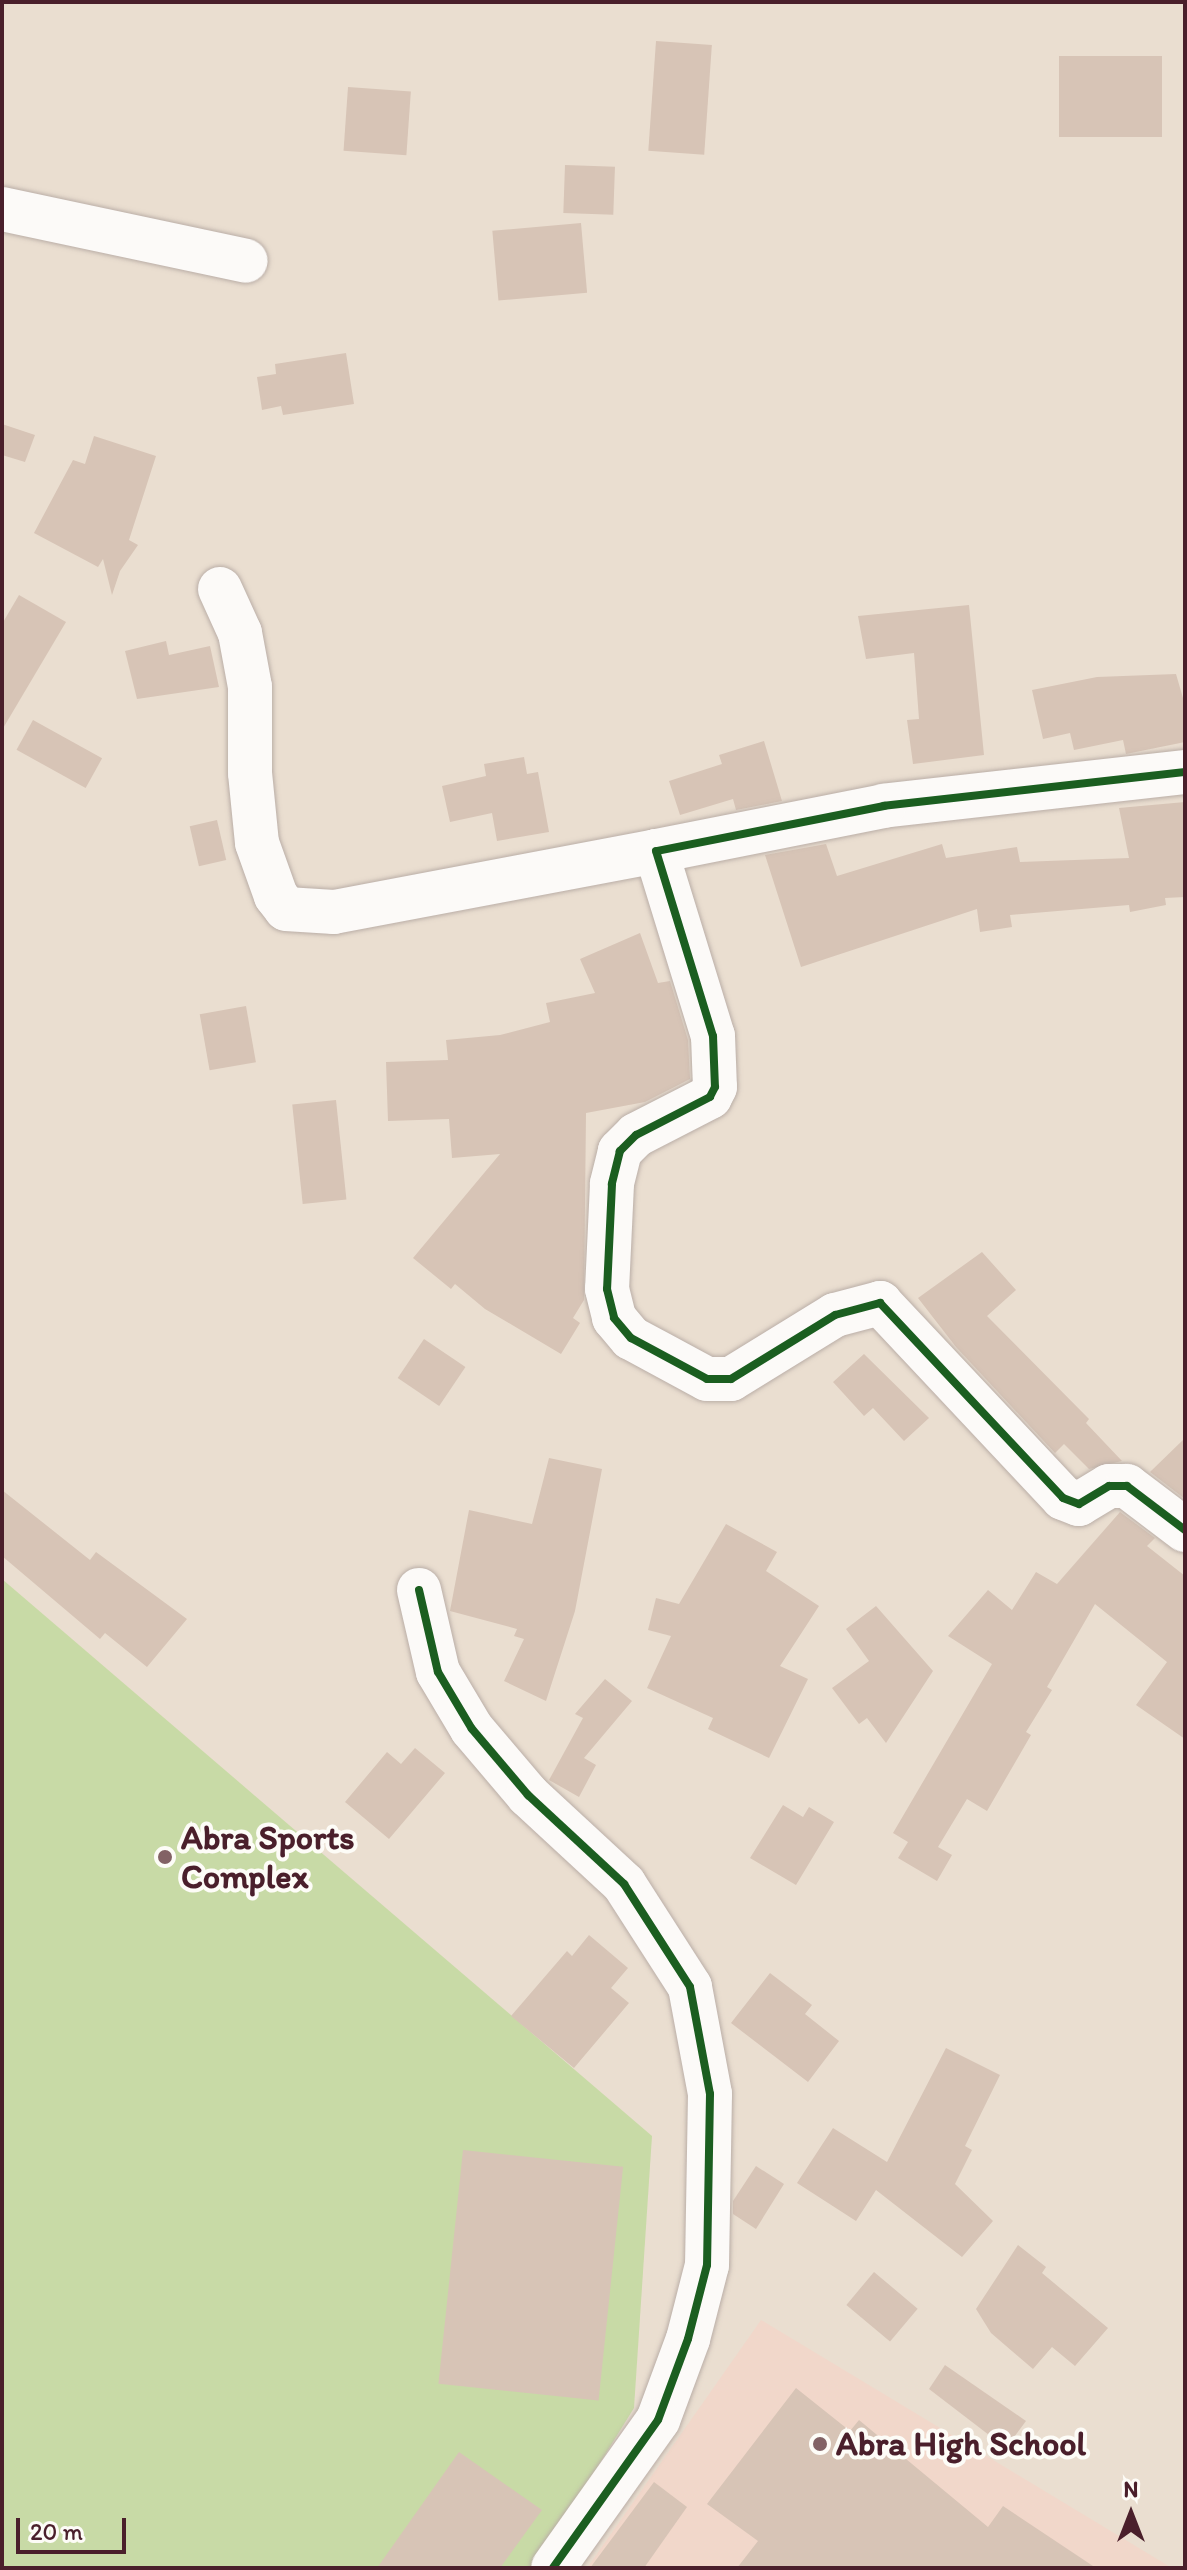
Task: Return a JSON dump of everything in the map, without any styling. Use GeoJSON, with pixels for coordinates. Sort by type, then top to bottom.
{"type":"FeatureCollection","features":[{"type":"Feature","properties":{"kind":"street"},"geometry":{"type":"LineString","coordinates":[[2,209],[246,261]]}},
{"type":"Feature","properties":{"kind":"street"},"geometry":{"type":"LineString","coordinates":[[220,589],[240,633],[250,687],[250,773],[257,843],[271,885],[286,909],[334,912],[884,806],[1185,772]]}},
{"type":"Feature","properties":{"kind":"street"},"geometry":{"type":"LineString","coordinates":[[656,851],[713,1036],[716,1075],[710,1097],[636,1135],[620,1151],[612,1184],[607,1289],[614,1318],[631,1338],[688,1373],[731,1379],[835,1315],[880,1303],[1063,1498],[1079,1504],[1109,1486],[1127,1486],[1185,1530]]}},
{"type":"Feature","properties":{"kind":"street"},"geometry":{"type":"LineString","coordinates":[[419,1590],[438,1672],[472,1729],[528,1795],[624,1884],[690,1987],[710,2094],[707,2265],[688,2339],[658,2420],[553,2568]]}},
{"type":"Feature","properties":{"kind":"shaded area","name":"Abra High School"},"geometry":{"type":"Polygon","coordinates":[[[761,2320],[1172,2568],[587,2568],[761,2320]]]}},
{"type":"Feature","properties":{"kind":"green space","name":"Abra Sports Complex"},"geometry":{"type":"Polygon","coordinates":[[[2,1579],[652,2136],[634,2408],[535,2568],[2,2568],[2,1579]]]}},
{"type":"Feature","properties":{"kind":"building"},"geometry":{"type":"Polygon","coordinates":[[[656,41],[712,45],[704,155],[648,151],[656,41]]]}},
{"type":"Feature","properties":{"kind":"building"},"geometry":{"type":"Polygon","coordinates":[[[1059,56],[1162,56],[1162,137],[1059,137],[1059,56]]]}},
{"type":"Feature","properties":{"kind":"building"},"geometry":{"type":"Polygon","coordinates":[[[348,87],[411,91],[406,155],[344,151],[348,87]]]}},
{"type":"Feature","properties":{"kind":"building"},"geometry":{"type":"Polygon","coordinates":[[[565,165],[615,167],[613,215],[563,213],[565,165]]]}},
{"type":"Feature","properties":{"kind":"building"},"geometry":{"type":"Polygon","coordinates":[[[581,223],[587,293],[498,300],[492,231],[581,223]]]}},
{"type":"Feature","properties":{"kind":"building"},"geometry":{"type":"Polygon","coordinates":[[[346,353],[354,404],[283,415],[281,406],[262,410],[257,377],[276,374],[275,364],[346,353]]]}},
{"type":"Feature","properties":{"kind":"building"},"geometry":{"type":"Polygon","coordinates":[[[2,424],[35,435],[25,462],[2,455],[2,424]]]}},
{"type":"Feature","properties":{"kind":"building"},"geometry":{"type":"Polygon","coordinates":[[[94,436],[156,456],[129,540],[138,545],[120,571],[112,595],[103,559],[98,567],[34,533],[73,460],[85,464],[94,436]]]}},
{"type":"Feature","properties":{"kind":"building"},"geometry":{"type":"Polygon","coordinates":[[[19,595],[66,622],[2,730],[2,624],[19,595]]]}},
{"type":"Feature","properties":{"kind":"building"},"geometry":{"type":"Polygon","coordinates":[[[969,605],[984,755],[913,764],[907,720],[919,719],[914,653],[866,659],[858,616],[969,605]]]}},
{"type":"Feature","properties":{"kind":"building"},"geometry":{"type":"Polygon","coordinates":[[[166,641],[169,655],[210,646],[219,687],[137,699],[125,651],[166,641]]]}},
{"type":"Feature","properties":{"kind":"building"},"geometry":{"type":"Polygon","coordinates":[[[1176,674],[1185,705],[1185,742],[1126,754],[1123,740],[1074,750],[1070,733],[1043,739],[1032,690],[1097,677],[1176,674]]]}},
{"type":"Feature","properties":{"kind":"building"},"geometry":{"type":"Polygon","coordinates":[[[33,720],[102,758],[86,788],[17,750],[33,720]]]}},
{"type":"Feature","properties":{"kind":"building"},"geometry":{"type":"Polygon","coordinates":[[[764,741],[782,801],[736,810],[733,799],[680,815],[669,781],[722,764],[719,755],[764,741]]]}},
{"type":"Feature","properties":{"kind":"building"},"geometry":{"type":"Polygon","coordinates":[[[524,757],[527,774],[538,772],[549,832],[497,841],[492,813],[450,822],[442,786],[486,776],[484,764],[524,757]]]}},
{"type":"Feature","properties":{"kind":"building"},"geometry":{"type":"Polygon","coordinates":[[[1185,802],[1185,897],[1165,898],[1166,905],[1130,912],[1129,905],[1010,915],[1012,927],[980,932],[977,909],[801,967],[765,855],[826,844],[837,876],[942,844],[946,858],[1017,847],[1020,862],[1129,858],[1119,808],[1185,802]]]}},
{"type":"Feature","properties":{"kind":"building"},"geometry":{"type":"Polygon","coordinates":[[[217,820],[226,860],[199,866],[190,826],[217,820]]]}},
{"type":"Feature","properties":{"kind":"building"},"geometry":{"type":"Polygon","coordinates":[[[640,933],[658,983],[670,981],[688,1040],[690,1079],[645,1102],[586,1113],[584,1300],[573,1318],[580,1323],[561,1354],[485,1309],[455,1284],[451,1289],[413,1258],[500,1154],[452,1158],[449,1119],[388,1121],[386,1062],[448,1060],[446,1040],[500,1035],[550,1022],[546,1003],[595,993],[580,959],[640,933]]]}},
{"type":"Feature","properties":{"kind":"building"},"geometry":{"type":"Polygon","coordinates":[[[246,1006],[256,1062],[210,1070],[200,1014],[246,1006]]]}},
{"type":"Feature","properties":{"kind":"building"},"geometry":{"type":"Polygon","coordinates":[[[336,1100],[346,1199],[303,1204],[292,1105],[336,1100]]]}},
{"type":"Feature","properties":{"kind":"building"},"geometry":{"type":"Polygon","coordinates":[[[982,1252],[1016,1290],[987,1316],[1089,1419],[1086,1423],[1122,1461],[1089,1469],[1064,1444],[1055,1453],[956,1347],[918,1298],[982,1252]]]}},
{"type":"Feature","properties":{"kind":"building"},"geometry":{"type":"Polygon","coordinates":[[[424,1339],[465,1367],[439,1406],[398,1378],[424,1339]]]}},
{"type":"Feature","properties":{"kind":"building"},"geometry":{"type":"Polygon","coordinates":[[[864,1354],[929,1418],[904,1441],[873,1408],[864,1416],[833,1382],[864,1354]]]}},
{"type":"Feature","properties":{"kind":"building"},"geometry":{"type":"Polygon","coordinates":[[[1185,1438],[1185,1499],[1150,1472],[1185,1438]]]}},
{"type":"Feature","properties":{"kind":"building"},"geometry":{"type":"Polygon","coordinates":[[[549,1458],[602,1469],[575,1611],[546,1701],[504,1681],[524,1639],[514,1636],[517,1629],[450,1611],[469,1510],[532,1524],[549,1458]]]}},
{"type":"Feature","properties":{"kind":"building"},"geometry":{"type":"Polygon","coordinates":[[[2,1490],[90,1560],[96,1552],[187,1619],[147,1667],[105,1633],[100,1639],[2,1556],[2,1490]]]}},
{"type":"Feature","properties":{"kind":"building"},"geometry":{"type":"Polygon","coordinates":[[[1120,1512],[1155,1538],[1147,1546],[1185,1576],[1185,1739],[1136,1705],[1167,1662],[1095,1604],[1047,1687],[1052,1690],[1026,1732],[1031,1735],[987,1811],[967,1799],[938,1847],[952,1855],[937,1881],[898,1858],[908,1842],[893,1833],[992,1664],[948,1636],[988,1590],[1012,1610],[1036,1572],[1057,1584],[1120,1512]]]}},
{"type":"Feature","properties":{"kind":"building"},"geometry":{"type":"Polygon","coordinates":[[[726,1524],[777,1552],[766,1571],[819,1606],[780,1666],[808,1679],[769,1758],[708,1729],[713,1718],[647,1688],[671,1636],[648,1630],[656,1598],[679,1604],[726,1524]]]}},
{"type":"Feature","properties":{"kind":"building"},"geometry":{"type":"Polygon","coordinates":[[[876,1606],[933,1671],[886,1743],[867,1718],[859,1724],[832,1688],[869,1661],[846,1629],[876,1606]]]}},
{"type":"Feature","properties":{"kind":"building"},"geometry":{"type":"Polygon","coordinates":[[[605,1679],[632,1701],[584,1758],[596,1765],[579,1797],[549,1780],[583,1718],[575,1714],[605,1679]]]}},
{"type":"Feature","properties":{"kind":"building"},"geometry":{"type":"Polygon","coordinates":[[[415,1748],[445,1773],[389,1839],[345,1802],[387,1752],[401,1764],[415,1748]]]}},
{"type":"Feature","properties":{"kind":"building"},"geometry":{"type":"Polygon","coordinates":[[[783,1805],[803,1817],[809,1807],[834,1822],[796,1885],[750,1858],[783,1805]]]}},
{"type":"Feature","properties":{"kind":"building"},"geometry":{"type":"Polygon","coordinates":[[[589,1935],[628,1968],[611,1988],[629,2003],[574,2068],[511,2016],[567,1951],[572,1956],[589,1935]]]}},
{"type":"Feature","properties":{"kind":"building"},"geometry":{"type":"Polygon","coordinates":[[[770,1973],[812,2005],[805,2014],[839,2041],[808,2082],[731,2023],[770,1973]]]}},
{"type":"Feature","properties":{"kind":"building"},"geometry":{"type":"Polygon","coordinates":[[[946,2048],[1000,2075],[965,2146],[972,2150],[955,2184],[993,2221],[962,2257],[876,2190],[856,2221],[797,2183],[833,2128],[887,2162],[946,2048]]]}},
{"type":"Feature","properties":{"kind":"building"},"geometry":{"type":"Polygon","coordinates":[[[463,2150],[623,2167],[599,2401],[438,2384],[463,2150]]]}},
{"type":"Feature","properties":{"kind":"building"},"geometry":{"type":"Polygon","coordinates":[[[756,2166],[784,2184],[756,2229],[733,2214],[733,2201],[756,2166]]]}},
{"type":"Feature","properties":{"kind":"building"},"geometry":{"type":"Polygon","coordinates":[[[1018,2245],[1046,2267],[1042,2273],[1108,2328],[1075,2366],[1052,2347],[1033,2369],[991,2333],[976,2309],[1018,2245]]]}},
{"type":"Feature","properties":{"kind":"building"},"geometry":{"type":"Polygon","coordinates":[[[874,2272],[918,2309],[890,2342],[846,2305],[874,2272]]]}},
{"type":"Feature","properties":{"kind":"building"},"geometry":{"type":"Polygon","coordinates":[[[945,2365],[1026,2421],[1006,2448],[929,2389],[945,2365]]]}},
{"type":"Feature","properties":{"kind":"building"},"geometry":{"type":"Polygon","coordinates":[[[796,2388],[850,2431],[859,2420],[988,2527],[1003,2506],[1096,2568],[737,2568],[758,2541],[707,2504],[796,2388]]]}},
{"type":"Feature","properties":{"kind":"building"},"geometry":{"type":"Polygon","coordinates":[[[459,2452],[542,2510],[500,2568],[377,2568],[459,2452]]]}},
{"type":"Feature","properties":{"kind":"building"},"geometry":{"type":"Polygon","coordinates":[[[654,2482],[687,2507],[644,2568],[590,2568],[654,2482]]]}},
{"type":"Feature","properties":{"kind":"cycle path"},"geometry":{"type":"LineString","coordinates":[[1185,772],[884,806],[656,851],[713,1036],[715,1087],[710,1097],[636,1135],[620,1151],[612,1184],[607,1289],[614,1318],[631,1338],[707,1379],[731,1379],[835,1315],[880,1303],[1063,1498],[1079,1504],[1109,1486],[1127,1486],[1185,1530]]}},
{"type":"Feature","properties":{"kind":"cycle path"},"geometry":{"type":"LineString","coordinates":[[419,1590],[438,1672],[472,1729],[528,1795],[624,1884],[690,1987],[710,2094],[707,2265],[688,2339],[658,2420],[553,2568]]}},
{"type":"Feature","properties":{"kind":"place","name":"Abra Sports Complex"},"geometry":{"type":"Point","coordinates":[165,1857]}},
{"type":"Feature","properties":{"kind":"place","name":"Abra High School"},"geometry":{"type":"Point","coordinates":[820,2444]}}]}
